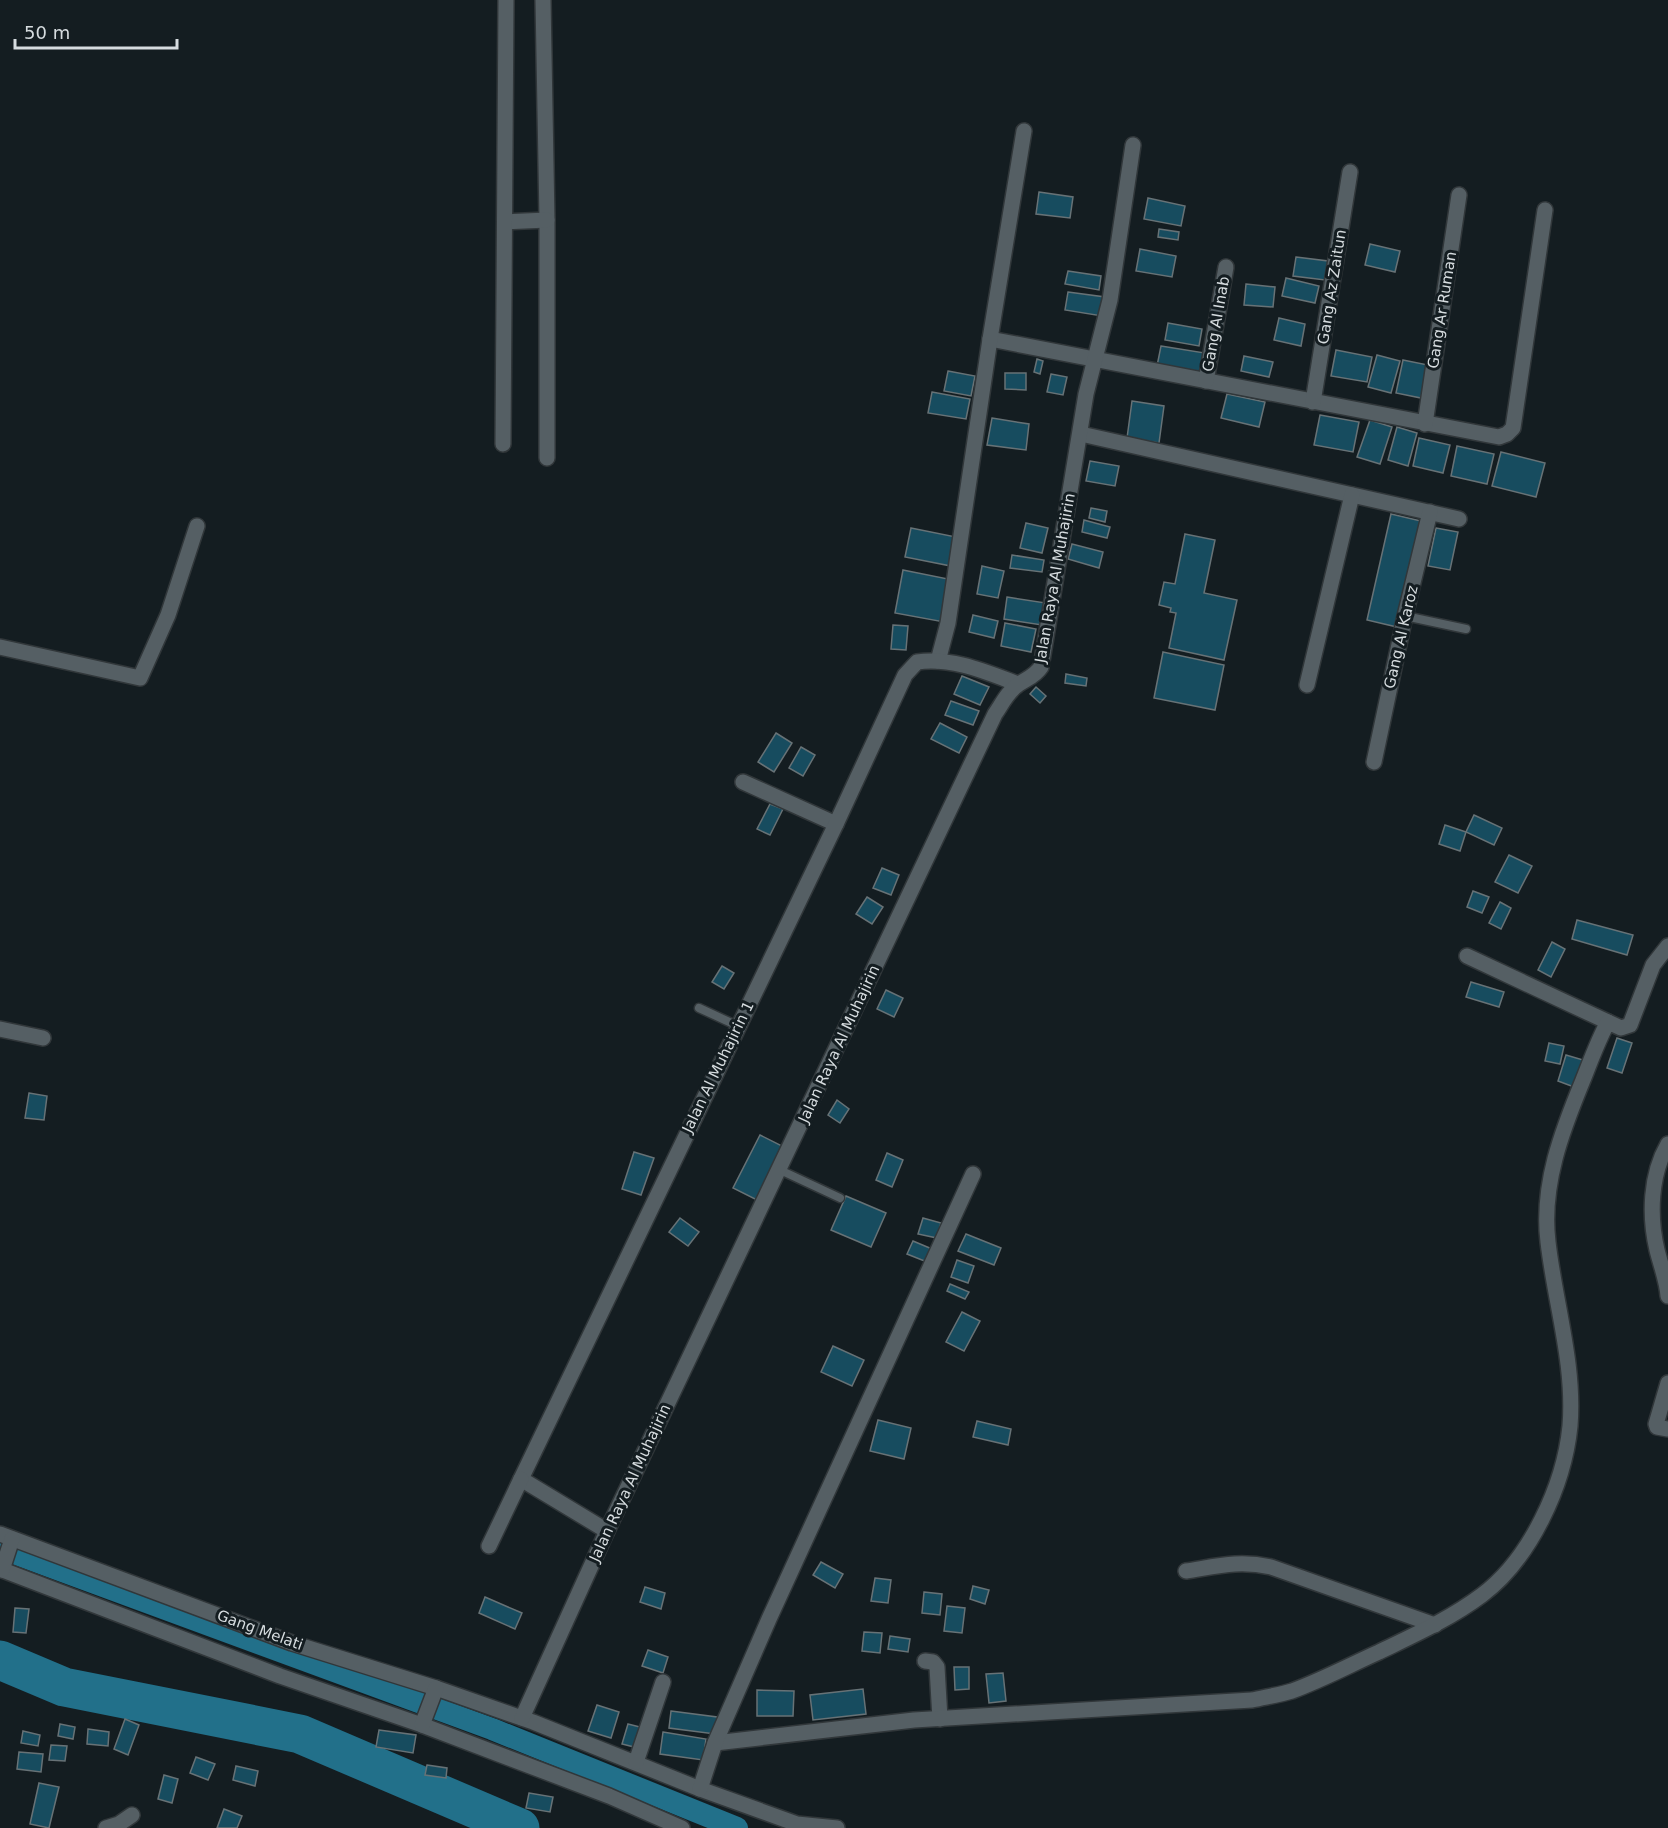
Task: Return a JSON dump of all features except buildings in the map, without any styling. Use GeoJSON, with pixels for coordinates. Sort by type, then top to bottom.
{"type":"FeatureCollection","features":[{"type":"Feature","properties":{"kind":"street"},"geometry":{"type":"LineString","coordinates":[[503,444],[506,0]]}},
{"type":"Feature","properties":{"kind":"street"},"geometry":{"type":"LineString","coordinates":[[543,0],[548,220],[547,458]]}},
{"type":"Feature","properties":{"kind":"street"},"geometry":{"type":"LineString","coordinates":[[938,661],[948,623],[1024,130]]}},
{"type":"Feature","properties":{"kind":"street","name":"Jalan Raya Al Muhajirin"},"geometry":{"type":"LineString","coordinates":[[522,1718],[607,1531],[995,714],[1009,692],[1018,684],[1036,675],[1041,667],[1086,394],[1110,300],[1133,145]]}},
{"type":"Feature","properties":{"kind":"street","name":"Gang Az Zaitun"},"geometry":{"type":"LineString","coordinates":[[1313,402],[1350,172]]}},
{"type":"Feature","properties":{"kind":"street","name":"Gang Ar Ruman"},"geometry":{"type":"LineString","coordinates":[[1425,424],[1459,195]]}},
{"type":"Feature","properties":{"kind":"street"},"geometry":{"type":"LineString","coordinates":[[990,339],[1499,437],[1507,434],[1513,428],[1545,210]]}},
{"type":"Feature","properties":{"kind":"street"},"geometry":{"type":"LineString","coordinates":[[505,222],[548,220]]}},
{"type":"Feature","properties":{"kind":"street","name":"Gang AI Inab"},"geometry":{"type":"LineString","coordinates":[[1206,381],[1226,267]]}},
{"type":"Feature","properties":{"kind":"street"},"geometry":{"type":"LineString","coordinates":[[1081,434],[1459,519]]}},
{"type":"Feature","properties":{"kind":"street"},"geometry":{"type":"LineString","coordinates":[[1307,685],[1352,495]]}},
{"type":"Feature","properties":{"kind":"street","name":"Gang Al Karoz"},"geometry":{"type":"LineString","coordinates":[[1374,762],[1430,512]]}},
{"type":"Feature","properties":{"kind":"street"},"geometry":{"type":"LineString","coordinates":[[0,647],[140,678],[168,615],[198,526]]}},
{"type":"Feature","properties":{"kind":"street","name":"Jalan Al Muhajirin 1"},"geometry":{"type":"LineString","coordinates":[[489,1546],[836,824],[905,675],[917,662],[938,661],[974,668],[1018,684]]}},
{"type":"Feature","properties":{"kind":"street"},"geometry":{"type":"LineString","coordinates":[[743,782],[836,824]]}},
{"type":"Feature","properties":{"kind":"street"},"geometry":{"type":"LineString","coordinates":[[1467,957],[1621,1028],[1630,1025],[1653,965],[1668,946]]}},
{"type":"Feature","properties":{"kind":"street"},"geometry":{"type":"LineString","coordinates":[[716,1743],[914,1720],[1252,1700],[1290,1691],[1323,1678],[1436,1625],[1483,1594],[1507,1571],[1538,1529],[1552,1499],[1565,1457],[1570,1425],[1569,1381],[1564,1330],[1548,1241],[1546,1211],[1549,1182],[1565,1124],[1608,1022]]}},
{"type":"Feature","properties":{"kind":"street"},"geometry":{"type":"LineString","coordinates":[[0,1029],[43,1038]]}},
{"type":"Feature","properties":{"kind":"street"},"geometry":{"type":"LineString","coordinates":[[1668,1144],[1659,1163],[1652,1211],[1653,1230],[1668,1296]]}},
{"type":"Feature","properties":{"kind":"street"},"geometry":{"type":"LineString","coordinates":[[700,1789],[716,1743],[769,1619],[973,1174]]}},
{"type":"Feature","properties":{"kind":"street"},"geometry":{"type":"LineString","coordinates":[[1668,1383],[1656,1424],[1657,1427],[1668,1429]]}},
{"type":"Feature","properties":{"kind":"street"},"geometry":{"type":"LineString","coordinates":[[521,1479],[607,1531]]}},
{"type":"Feature","properties":{"kind":"street"},"geometry":{"type":"LineString","coordinates":[[7,1540],[2,1568],[280,1676],[423,1723],[609,1796],[682,1828]]}},
{"type":"Feature","properties":{"kind":"street","name":"Gang Melati"},"geometry":{"type":"LineString","coordinates":[[7,1540],[138,1584],[292,1643],[434,1692],[522,1718],[796,1826],[837,1828]]}},
{"type":"Feature","properties":{"kind":"street"},"geometry":{"type":"LineString","coordinates":[[1186,1571],[1236,1563],[1271,1567],[1436,1625]]}},
{"type":"Feature","properties":{"kind":"street"},"geometry":{"type":"LineString","coordinates":[[925,1661],[933,1662],[937,1667],[940,1719]]}},
{"type":"Feature","properties":{"kind":"street"},"geometry":{"type":"LineString","coordinates":[[636,1762],[663,1682]]}},
{"type":"Feature","properties":{"kind":"street"},"geometry":{"type":"LineString","coordinates":[[423,1723],[434,1692]]}},
{"type":"Feature","properties":{"kind":"street"},"geometry":{"type":"LineString","coordinates":[[106,1828],[119,1824],[132,1815]]}},
{"type":"Feature","properties":{"kind":"lane"},"geometry":{"type":"LineString","coordinates":[[1405,616],[1466,629]]}},
{"type":"Feature","properties":{"kind":"lane"},"geometry":{"type":"LineString","coordinates":[[699,1008],[738,1026]]}},
{"type":"Feature","properties":{"kind":"lane"},"geometry":{"type":"LineString","coordinates":[[780,1170],[840,1198]]}},
{"type":"Feature","properties":{"kind":"waterway"},"geometry":{"type":"LineString","coordinates":[[0,1548],[492,1729],[737,1828]]}},
{"type":"Feature","properties":{"kind":"waterway"},"geometry":{"type":"LineString","coordinates":[[0,1660],[64,1687],[300,1734],[520,1828]]}}]}
